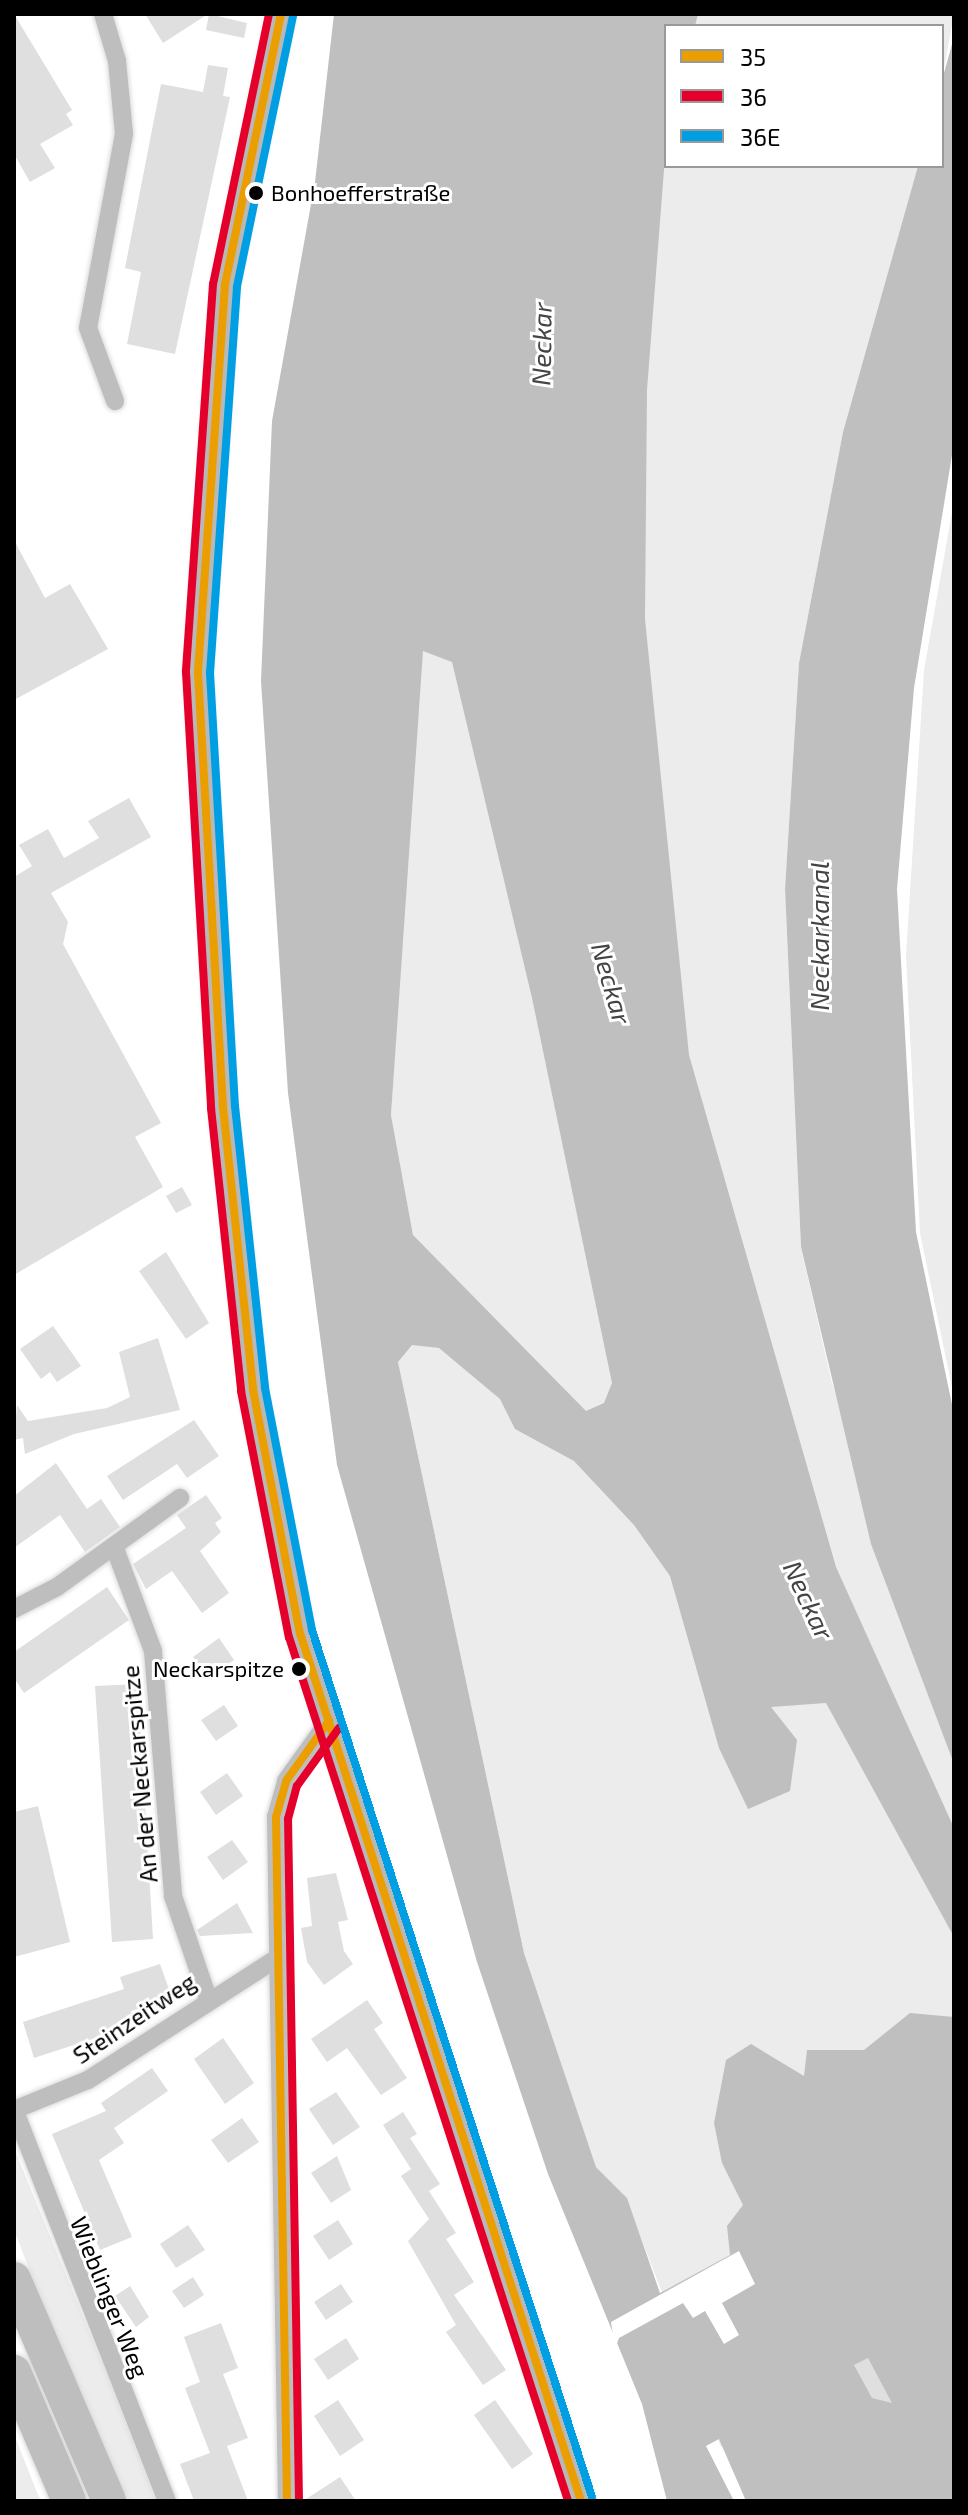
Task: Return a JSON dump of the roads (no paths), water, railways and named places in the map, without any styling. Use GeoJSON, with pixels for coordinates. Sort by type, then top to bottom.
{"type":"FeatureCollection","features":[{"type":"Feature","properties":{"kind":"highway"},"geometry":{"type":"LineString","coordinates":[[14,2279],[109,2501]]}},
{"type":"Feature","properties":{"kind":"highway"},"geometry":{"type":"LineString","coordinates":[[14,2372],[69,2501]]}},
{"type":"Feature","properties":{"kind":"street"},"geometry":{"type":"LineString","coordinates":[[103,14],[120,74],[124,134],[88,328],[115,401]]}},
{"type":"Feature","properties":{"kind":"street"},"geometry":{"type":"LineString","coordinates":[[281,14],[225,285],[198,673],[221,1092],[253,1390],[281,1556],[329,1721],[581,2501]]}},
{"type":"Feature","properties":{"kind":"street"},"geometry":{"type":"LineString","coordinates":[[14,1609],[114,1546],[180,1498]]}},
{"type":"Feature","properties":{"kind":"street","name":"An der Neckarspitze"},"geometry":{"type":"LineString","coordinates":[[114,1546],[153,1651],[173,1896],[208,1998]]}},
{"type":"Feature","properties":{"kind":"street"},"geometry":{"type":"LineString","coordinates":[[287,2501],[277,1958],[280,1793],[329,1721]]}},
{"type":"Feature","properties":{"kind":"street","name":"Steinzeitweg"},"geometry":{"type":"LineString","coordinates":[[14,2109],[88,2080],[208,1998],[277,1958]]}},
{"type":"Feature","properties":{"kind":"street","name":"Wieblinger Weg"},"geometry":{"type":"LineString","coordinates":[[14,2109],[167,2501]]}},
{"type":"Feature","properties":{"kind":"water","name":"Neckar"},"geometry":{"type":"Polygon","coordinates":[[[334,14],[698,14],[696,24],[664,24],[664,168],[647,390],[645,619],[689,1055],[836,1567],[954,1828],[954,1937],[826,1703],[771,1707],[797,1740],[790,1791],[748,1809],[719,1748],[670,1576],[634,1525],[574,1461],[515,1429],[500,1399],[439,1348],[412,1345],[398,1362],[524,1953],[596,2167],[627,2198],[660,2293],[730,2255],[727,2226],[743,2205],[722,2163],[714,2123],[726,2060],[751,2044],[804,2076],[807,2050],[864,2050],[910,2013],[954,2017],[954,2501],[746,2501],[719,2439],[706,2446],[734,2501],[667,2501],[642,2404],[548,2174],[477,1962],[337,1465],[288,1093],[261,681],[272,421],[315,182],[334,14]],[[423,651],[391,1115],[413,1235],[586,1411],[604,1403],[612,1383],[532,998],[452,662],[423,651]]]}},
{"type":"Feature","properties":{"kind":"water","name":"Neckarkanal"},"geometry":{"type":"Polygon","coordinates":[[[954,37],[954,443],[914,688],[897,889],[916,1232],[954,1414],[954,1764],[871,1544],[801,1247],[785,889],[799,663],[843,432],[917,168],[944,168],[944,73],[954,37]]]}},
{"type":"Feature","properties":{"kind":"place","name":"Bonhoefferstraße"},"geometry":{"type":"Point","coordinates":[256,193]}},
{"type":"Feature","properties":{"kind":"place","name":"Neckarspitze"},"geometry":{"type":"Point","coordinates":[299,1669]}}]}
